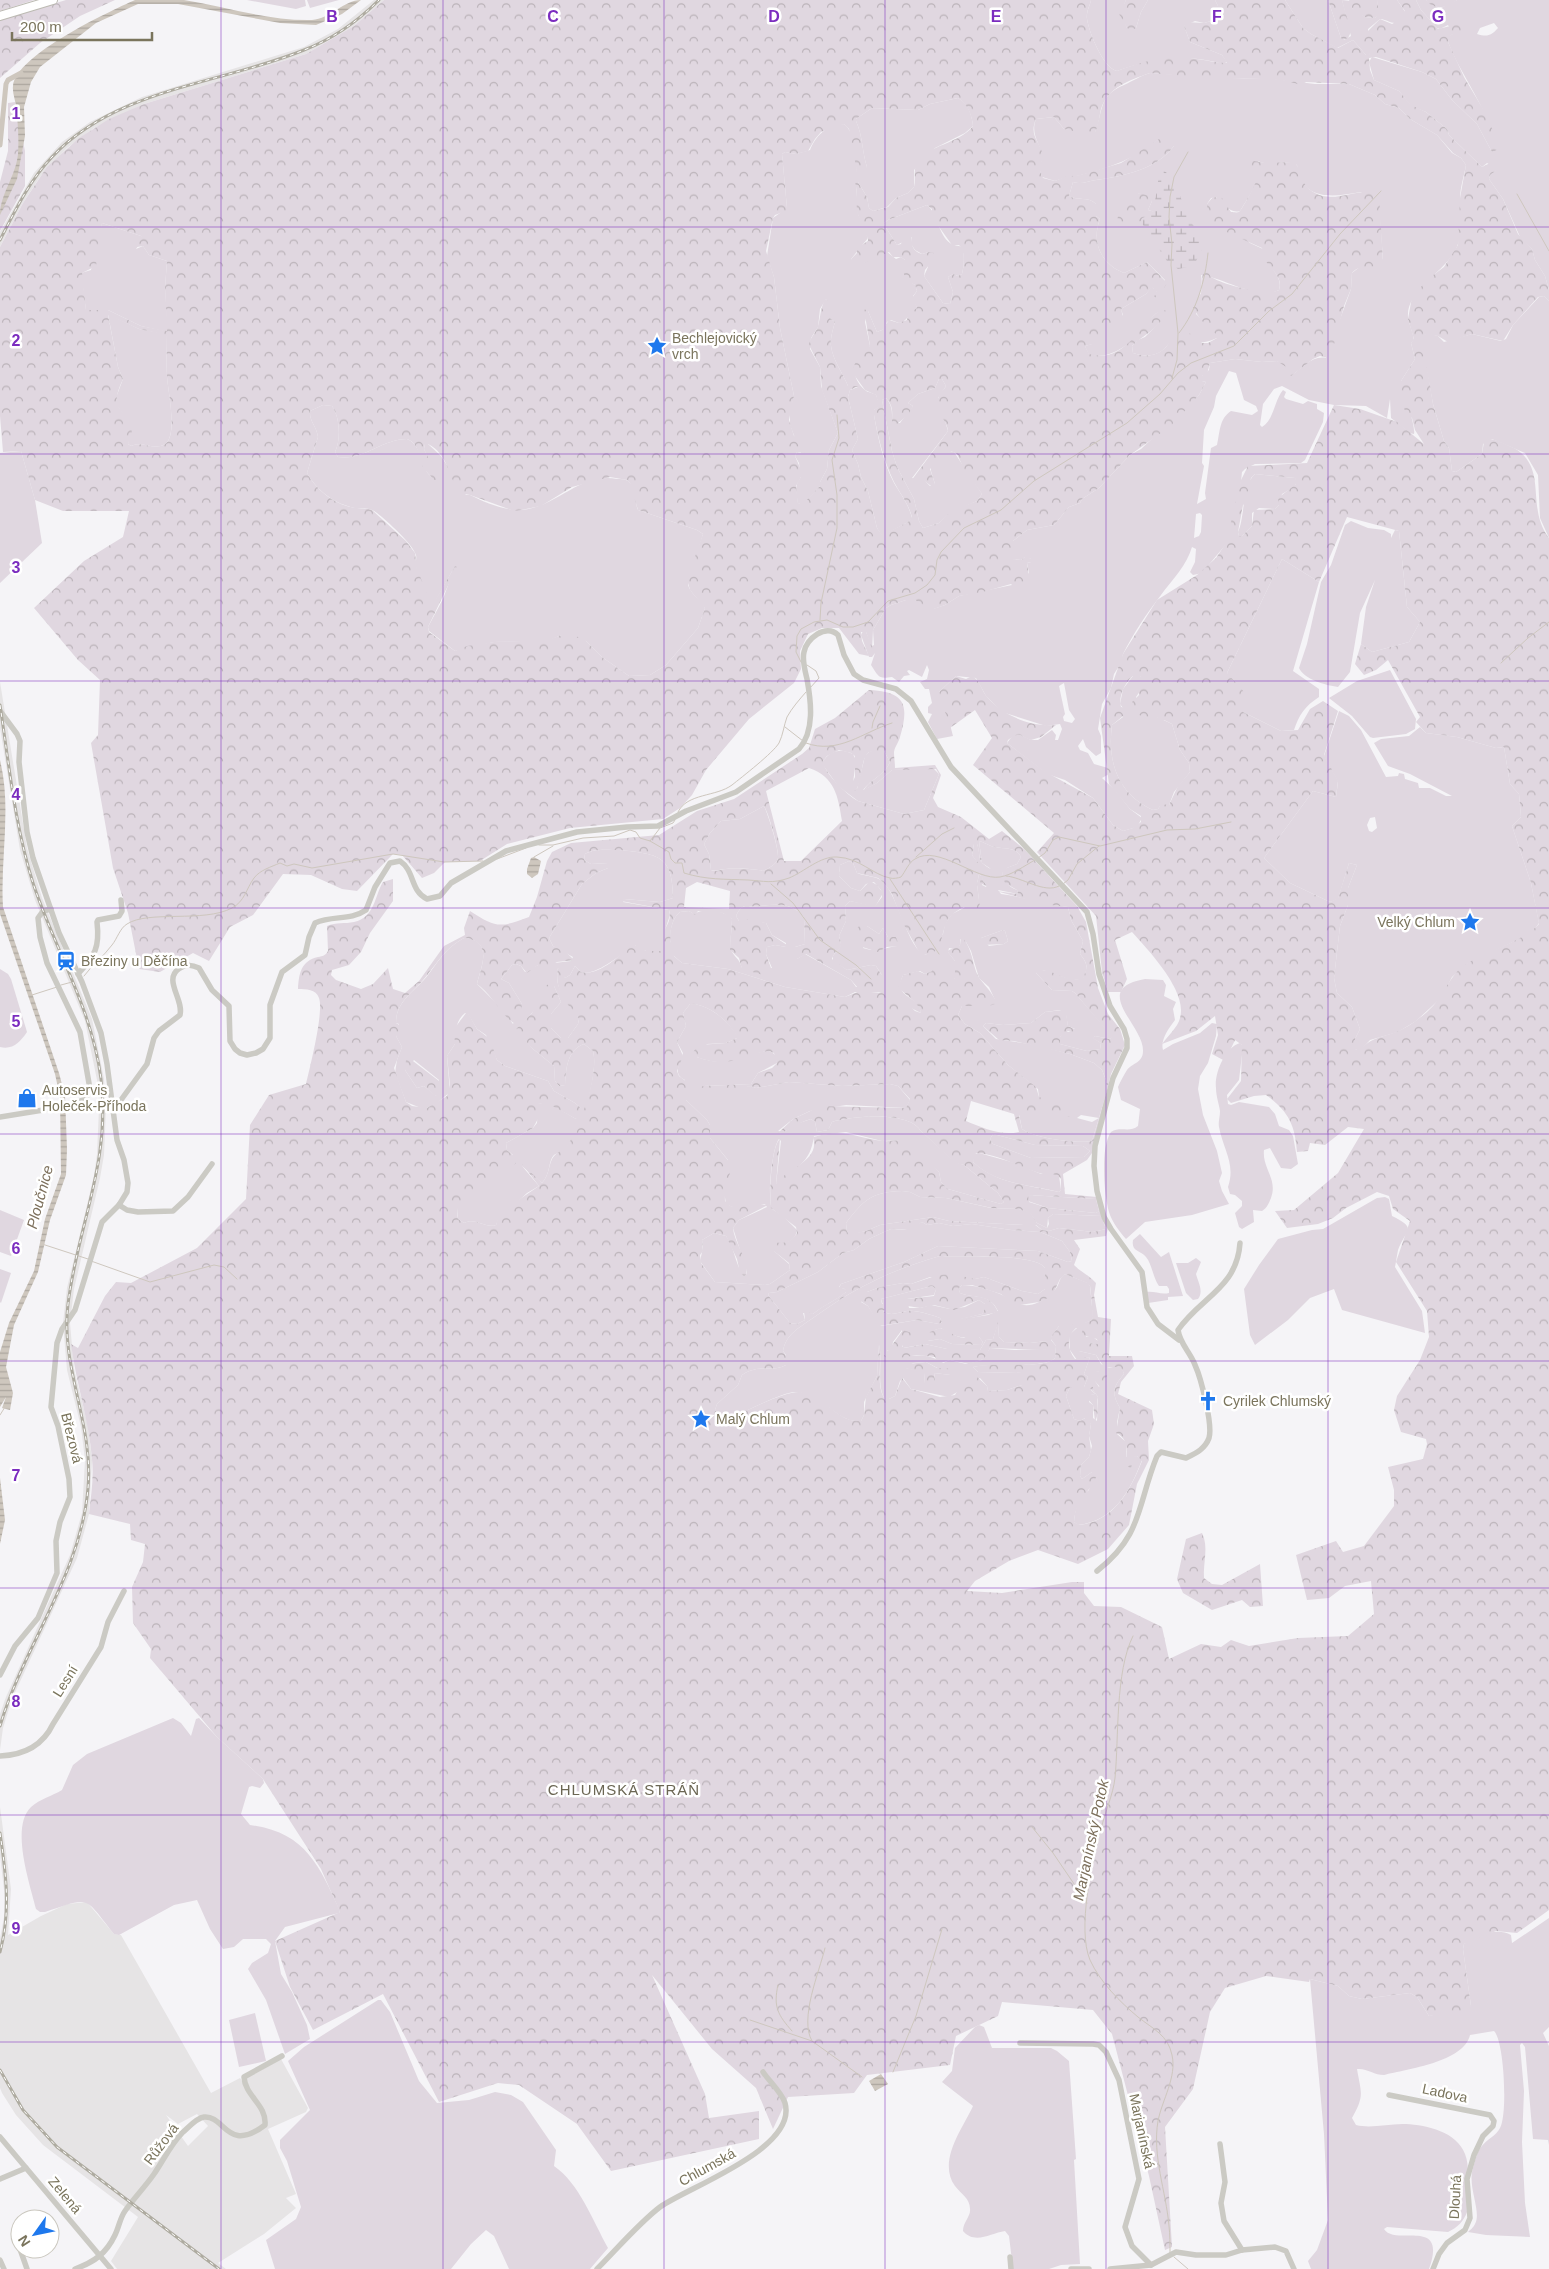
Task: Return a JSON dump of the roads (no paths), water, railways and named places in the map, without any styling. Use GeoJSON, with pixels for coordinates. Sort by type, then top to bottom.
{"type":"FeatureCollection","features":[{"type":"Feature","properties":{"kind":"main road"},"geometry":{"type":"LineString","coordinates":[[0,16],[53,0]]}},
{"type":"Feature","properties":{"kind":"street"},"geometry":{"type":"LineString","coordinates":[[113,1111],[148,1064],[154,1038],[159,1031],[180,1015],[180,1002],[173,984],[173,978],[175,972],[182,967],[187,965],[199,968],[212,990],[229,1006],[230,1041],[235,1048],[240,1053],[256,1053],[267,1045],[270,1038],[270,1005],[282,972],[306,956],[309,937],[315,923],[327,918],[350,917],[366,910],[374,887],[390,863],[400,861],[406,865],[416,891],[422,897],[432,899],[440,896],[458,879],[506,851],[577,832],[627,826],[658,826],[686,811],[736,792],[799,749],[806,739],[809,729],[810,708],[803,654],[805,645],[810,639],[820,633],[828,630],[835,632],[838,635],[848,666],[854,674],[863,680],[896,689],[911,701],[950,767],[1087,912],[1093,934],[1099,974],[1110,1006],[1124,1029],[1127,1039],[1127,1048],[1113,1078],[1095,1146],[1094,1166],[1097,1191],[1104,1217],[1110,1229],[1142,1272],[1147,1307],[1158,1324],[1179,1340],[1195,1364],[1210,1425],[1209,1437],[1203,1448],[1186,1458],[1161,1452],[1157,1456],[1129,1537],[1119,1552],[1097,1571]]}},
{"type":"Feature","properties":{"kind":"street"},"geometry":{"type":"LineString","coordinates":[[0,711],[20,741],[19,762],[27,832],[50,909],[101,1033],[117,1140],[128,1175],[126,1192],[119,1205],[127,1210],[138,1212],[173,1211],[188,1197],[212,1164]]}},
{"type":"Feature","properties":{"kind":"street"},"geometry":{"type":"LineString","coordinates":[[78,974],[88,963],[99,942],[98,920],[119,916],[122,911],[121,900]]}},
{"type":"Feature","properties":{"kind":"street"},"geometry":{"type":"LineString","coordinates":[[0,1117],[74,1105],[86,1098],[90,1089],[80,1032],[58,987],[42,947],[38,927],[40,914],[50,909]]}},
{"type":"Feature","properties":{"kind":"street","name":"Březová"},"geometry":{"type":"LineString","coordinates":[[0,1675],[14,1646],[38,1618],[57,1573],[56,1541],[60,1522],[70,1497],[69,1479],[58,1426],[51,1407],[57,1343],[62,1329],[75,1310],[102,1222],[119,1205]]}},
{"type":"Feature","properties":{"kind":"street"},"geometry":{"type":"LineString","coordinates":[[1169,1334],[1178,1330],[1188,1315],[1228,1279],[1236,1268],[1240,1243]]}},
{"type":"Feature","properties":{"kind":"street"},"geometry":{"type":"LineString","coordinates":[[1178,1330],[1179,1340]]}},
{"type":"Feature","properties":{"kind":"street","name":"Lesní"},"geometry":{"type":"LineString","coordinates":[[0,1756],[25,1751],[41,1742],[48,1735],[101,1647],[110,1618],[124,1591]]}},
{"type":"Feature","properties":{"kind":"street","name":"Marjanínská"},"geometry":{"type":"LineString","coordinates":[[1020,2042],[1099,2045],[1106,2052],[1119,2080],[1139,2178],[1125,2227],[1132,2246],[1150,2265]]}},
{"type":"Feature","properties":{"kind":"street","name":"Růžová"},"geometry":{"type":"LineString","coordinates":[[101,2257],[114,2236],[124,2212],[180,2136],[199,2119],[205,2117],[213,2119],[230,2133],[237,2136],[250,2134],[264,2125],[265,2118],[260,2106],[247,2090],[244,2077],[282,2056]]}},
{"type":"Feature","properties":{"kind":"street","name":"Chlumská"},"geometry":{"type":"LineString","coordinates":[[597,2269],[660,2207],[755,2154],[778,2134],[785,2114],[785,2103],[763,2072]]}},
{"type":"Feature","properties":{"kind":"street","name":"Ladova"},"geometry":{"type":"LineString","coordinates":[[1389,2094],[1490,2115],[1494,2121]]}},
{"type":"Feature","properties":{"kind":"street","name":"Dlouhá"},"geometry":{"type":"LineString","coordinates":[[1433,2269],[1439,2254],[1446,2244],[1465,2230],[1470,2218],[1467,2179],[1474,2155],[1483,2136],[1493,2126],[1494,2121]]}},
{"type":"Feature","properties":{"kind":"street","name":"Zelená"},"geometry":{"type":"LineString","coordinates":[[0,2136],[111,2269]]}},
{"type":"Feature","properties":{"kind":"street"},"geometry":{"type":"LineString","coordinates":[[1220,2144],[1225,2182],[1221,2203],[1224,2221],[1242,2250]]}},
{"type":"Feature","properties":{"kind":"street"},"geometry":{"type":"LineString","coordinates":[[0,2179],[26,2168]]}},
{"type":"Feature","properties":{"kind":"street"},"geometry":{"type":"LineString","coordinates":[[1110,2269],[1150,2265],[1176,2252],[1196,2255],[1226,2255],[1242,2250],[1275,2247],[1286,2251],[1294,2269]]}},
{"type":"Feature","properties":{"kind":"street"},"geometry":{"type":"LineString","coordinates":[[75,2269],[101,2257]]}},
{"type":"Feature","properties":{"kind":"street"},"geometry":{"type":"LineString","coordinates":[[1010,2258],[1011,2269]]}},
{"type":"Feature","properties":{"kind":"street"},"geometry":{"type":"LineString","coordinates":[[0,2260],[4,2269]]}},
{"type":"Feature","properties":{"kind":"street"},"geometry":{"type":"LineString","coordinates":[[1071,2269],[1089,2269]]}},
{"type":"Feature","properties":{"kind":"waterway"},"geometry":{"type":"LineString","coordinates":[[0,145],[6,84],[8,80],[21,73]]}},
{"type":"Feature","properties":{"kind":"waterway"},"geometry":{"type":"LineString","coordinates":[[1172,378],[1177,360],[1178,333],[1171,265],[1170,197],[1174,177],[1188,152]]}},
{"type":"Feature","properties":{"kind":"waterway"},"geometry":{"type":"LineString","coordinates":[[801,662],[796,652],[797,636],[801,629],[814,622],[827,620],[843,627],[853,627],[868,622],[888,601],[915,593],[927,585],[935,575],[937,560],[941,552],[964,528],[1001,510],[1034,481],[1127,423],[1160,394],[1178,373],[1191,363],[1234,346],[1269,311],[1292,294],[1340,234],[1381,191]]}},
{"type":"Feature","properties":{"kind":"waterway"},"geometry":{"type":"LineString","coordinates":[[1517,194],[1549,251]]}},
{"type":"Feature","properties":{"kind":"waterway"},"geometry":{"type":"LineString","coordinates":[[1179,333],[1191,315],[1199,295],[1208,253]]}},
{"type":"Feature","properties":{"kind":"waterway"},"geometry":{"type":"LineString","coordinates":[[820,620],[821,603],[837,528],[837,495],[832,460],[839,438],[837,415]]}},
{"type":"Feature","properties":{"kind":"waterway"},"geometry":{"type":"LineString","coordinates":[[1501,663],[1549,622]]}},
{"type":"Feature","properties":{"kind":"waterway"},"geometry":{"type":"LineString","coordinates":[[807,665],[816,671],[819,678],[810,688]]}},
{"type":"Feature","properties":{"kind":"waterway"},"geometry":{"type":"LineString","coordinates":[[678,812],[688,801],[718,792],[732,785],[771,753],[782,737],[787,717],[806,692]]}},
{"type":"Feature","properties":{"kind":"waterway"},"geometry":{"type":"LineString","coordinates":[[872,728],[880,706]]}},
{"type":"Feature","properties":{"kind":"waterway"},"geometry":{"type":"LineString","coordinates":[[806,743],[818,746],[840,744],[892,723]]}},
{"type":"Feature","properties":{"kind":"waterway"},"geometry":{"type":"LineString","coordinates":[[785,727],[803,741]]}},
{"type":"Feature","properties":{"kind":"waterway"},"geometry":{"type":"LineString","coordinates":[[539,845],[553,845],[583,838],[614,836],[630,830],[636,832],[640,838],[650,841],[660,828],[673,823],[675,820]]}},
{"type":"Feature","properties":{"kind":"waterway"},"geometry":{"type":"LineString","coordinates":[[1038,858],[1045,853],[1053,840],[1059,837],[1100,846],[1167,830],[1195,829],[1231,822]]}},
{"type":"Feature","properties":{"kind":"waterway"},"geometry":{"type":"LineString","coordinates":[[916,857],[942,834],[954,828]]}},
{"type":"Feature","properties":{"kind":"waterway"},"geometry":{"type":"LineString","coordinates":[[650,841],[669,852],[671,859],[675,863],[682,863],[684,873],[708,878],[768,882],[789,878],[831,857],[853,860],[878,874],[893,878],[901,877],[913,860],[924,856],[946,859],[990,877],[1000,877],[1009,874],[1035,860]]}},
{"type":"Feature","properties":{"kind":"waterway"},"geometry":{"type":"LineString","coordinates":[[534,857],[553,846]]}},
{"type":"Feature","properties":{"kind":"waterway"},"geometry":{"type":"LineString","coordinates":[[1063,884],[1068,880],[1077,864],[1099,846]]}},
{"type":"Feature","properties":{"kind":"waterway"},"geometry":{"type":"LineString","coordinates":[[497,859],[526,848]]}},
{"type":"Feature","properties":{"kind":"waterway"},"geometry":{"type":"LineString","coordinates":[[84,976],[114,943],[122,928],[127,924],[148,918],[207,915],[232,908],[243,898],[256,875],[280,863],[287,866],[294,864],[312,868],[393,854],[444,862],[483,861]]}},
{"type":"Feature","properties":{"kind":"waterway"},"geometry":{"type":"LineString","coordinates":[[1006,876],[1040,887],[1053,888],[1059,886]]}},
{"type":"Feature","properties":{"kind":"waterway"},"geometry":{"type":"LineString","coordinates":[[890,879],[939,954]]}},
{"type":"Feature","properties":{"kind":"waterway"},"geometry":{"type":"LineString","coordinates":[[771,884],[793,903],[820,940],[856,965],[871,979]]}},
{"type":"Feature","properties":{"kind":"waterway"},"geometry":{"type":"LineString","coordinates":[[61,985],[72,982]]}},
{"type":"Feature","properties":{"kind":"waterway"},"geometry":{"type":"LineString","coordinates":[[32,995],[57,987]]}},
{"type":"Feature","properties":{"kind":"waterway"},"geometry":{"type":"LineString","coordinates":[[42,1244],[88,1259]]}},
{"type":"Feature","properties":{"kind":"waterway"},"geometry":{"type":"LineString","coordinates":[[91,1261],[150,1282],[214,1265],[224,1267],[237,1279]]}},
{"type":"Feature","properties":{"kind":"waterway"},"geometry":{"type":"LineString","coordinates":[[0,1415],[5,1407]]}},
{"type":"Feature","properties":{"kind":"waterway","name":"Marjanínský Potok"},"geometry":{"type":"LineString","coordinates":[[1133,1636],[1127,1651],[1120,1686],[1115,1778],[1090,1876],[1085,1913],[1085,1931],[1086,1947],[1090,1960],[1099,1976],[1124,2005],[1163,2037],[1172,2055],[1171,2080],[1160,2113],[1157,2134],[1158,2160],[1169,2226],[1170,2253]]}},
{"type":"Feature","properties":{"kind":"waterway"},"geometry":{"type":"LineString","coordinates":[[1032,1827],[1053,1853],[1087,1903]]}},
{"type":"Feature","properties":{"kind":"waterway"},"geometry":{"type":"LineString","coordinates":[[893,2072],[916,2016],[942,1929]]}},
{"type":"Feature","properties":{"kind":"waterway"},"geometry":{"type":"LineString","coordinates":[[812,2041],[809,2032],[809,2008],[825,1948]]}},
{"type":"Feature","properties":{"kind":"waterway"},"geometry":{"type":"LineString","coordinates":[[778,1985],[776,1999],[778,2010],[792,2031]]}},
{"type":"Feature","properties":{"kind":"waterway"},"geometry":{"type":"LineString","coordinates":[[750,2020],[812,2041],[862,2077]]}},
{"type":"Feature","properties":{"kind":"waterway","name":"Marjanínský Potok"},"geometry":{"type":"LineString","coordinates":[[1174,2257],[1188,2269]]}},
{"type":"Feature","properties":{"kind":"railway"},"geometry":{"type":"LineString","coordinates":[[0,240],[36,176],[52,157],[78,134],[107,116],[138,102],[171,90],[272,62],[315,46],[344,29],[379,0]]}},
{"type":"Feature","properties":{"kind":"railway"},"geometry":{"type":"LineString","coordinates":[[0,705],[13,795],[27,861],[42,908],[90,1028],[101,1079],[103,1110],[98,1166],[68,1304],[69,1350],[89,1465],[88,1488],[83,1520],[75,1550],[63,1580],[10,1696],[0,1726]]}},
{"type":"Feature","properties":{"kind":"railway"},"geometry":{"type":"LineString","coordinates":[[0,1833],[6,1878],[5,1922],[0,1952]]}},
{"type":"Feature","properties":{"kind":"railway"},"geometry":{"type":"LineString","coordinates":[[0,2070],[23,2110],[57,2147],[219,2269]]}},
{"type":"Feature","properties":{"kind":"place","name":"Bechlejovický vrch"},"geometry":{"type":"Point","coordinates":[657,346]}},
{"type":"Feature","properties":{"kind":"place","name":"Velký Chlum"},"geometry":{"type":"Point","coordinates":[1470,922]}},
{"type":"Feature","properties":{"kind":"place","name":"Březiny u Děčína"},"geometry":{"type":"Point","coordinates":[66,961]}},
{"type":"Feature","properties":{"kind":"place","name":"Autoservis Holeček-Příhoda"},"geometry":{"type":"Point","coordinates":[27,1098]}},
{"type":"Feature","properties":{"kind":"place","name":"Cyrilek Chlumský"},"geometry":{"type":"Point","coordinates":[1208,1401]}},
{"type":"Feature","properties":{"kind":"place","name":"Malý Chlum"},"geometry":{"type":"Point","coordinates":[701,1419]}},
{"type":"Feature","properties":{"kind":"district","name":"CHLUMSKÁ STRÁŇ"},"geometry":{"type":"Point","coordinates":[624,1790]}},
{"type":"Feature","properties":{"kind":"water label","name":"Ploučnice"},"geometry":{"type":"Point","coordinates":[40,1197]}}]}
